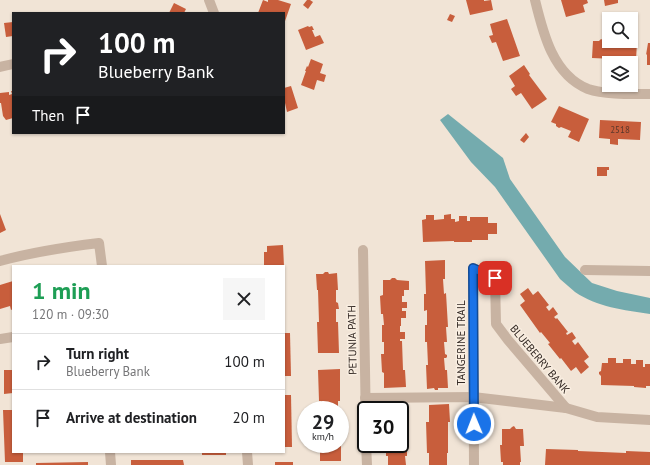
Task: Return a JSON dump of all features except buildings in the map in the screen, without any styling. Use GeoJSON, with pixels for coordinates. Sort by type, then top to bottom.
{"type":"FeatureCollection","features":[{"type":"Feature","properties":{"kind":"street"},"geometry":{"type":"LineString","coordinates":[[210,0],[214,12]]}},
{"type":"Feature","properties":{"kind":"street"},"geometry":{"type":"LineString","coordinates":[[535,0],[546,38],[557,63],[571,80],[589,89],[604,93],[650,94]]}},
{"type":"Feature","properties":{"kind":"street"},"geometry":{"type":"LineString","coordinates":[[0,67],[12,64]]}},
{"type":"Feature","properties":{"kind":"street"},"geometry":{"type":"LineString","coordinates":[[0,260],[45,250],[99,243],[102,265]]}},
{"type":"Feature","properties":{"kind":"street","name":"PETUNIA PATH"},"geometry":{"type":"LineString","coordinates":[[362,250],[365,401]]}},
{"type":"Feature","properties":{"kind":"street","name":"BLUEBERRY BANK"},"geometry":{"type":"LineString","coordinates":[[473,268],[495,278],[496,324],[566,408]]}},
{"type":"Feature","properties":{"kind":"street","name":"TANGERINE TRAIL"},"geometry":{"type":"LineString","coordinates":[[473,268],[474,465]]}},
{"type":"Feature","properties":{"kind":"street"},"geometry":{"type":"LineString","coordinates":[[585,270],[650,271]]}},
{"type":"Feature","properties":{"kind":"street"},"geometry":{"type":"LineString","coordinates":[[0,339],[12,337]]}},
{"type":"Feature","properties":{"kind":"street","name":"BLUEBERRY BANK"},"geometry":{"type":"LineString","coordinates":[[365,398],[474,397],[566,408],[597,417],[650,420]]}},
{"type":"Feature","properties":{"kind":"street"},"geometry":{"type":"LineString","coordinates":[[110,453],[111,465]]}},
{"type":"Feature","properties":{"kind":"street"},"geometry":{"type":"LineString","coordinates":[[247,453],[248,465]]}},
{"type":"Feature","properties":{"kind":"street"},"geometry":{"type":"LineString","coordinates":[[366,453],[367,465]]}},
{"type":"Feature","properties":{"kind":"water"},"geometry":{"type":"Polygon","coordinates":[[[448,114],[503,158],[510,179],[565,257],[592,283],[617,291],[650,298],[650,314],[611,307],[592,301],[575,292],[560,279],[495,187],[471,162],[440,120],[448,114]]]}},
{"type":"Feature","properties":{"kind":"route"},"geometry":{"type":"LineString","coordinates":[[474,424],[473,268],[495,278]]}}]}
